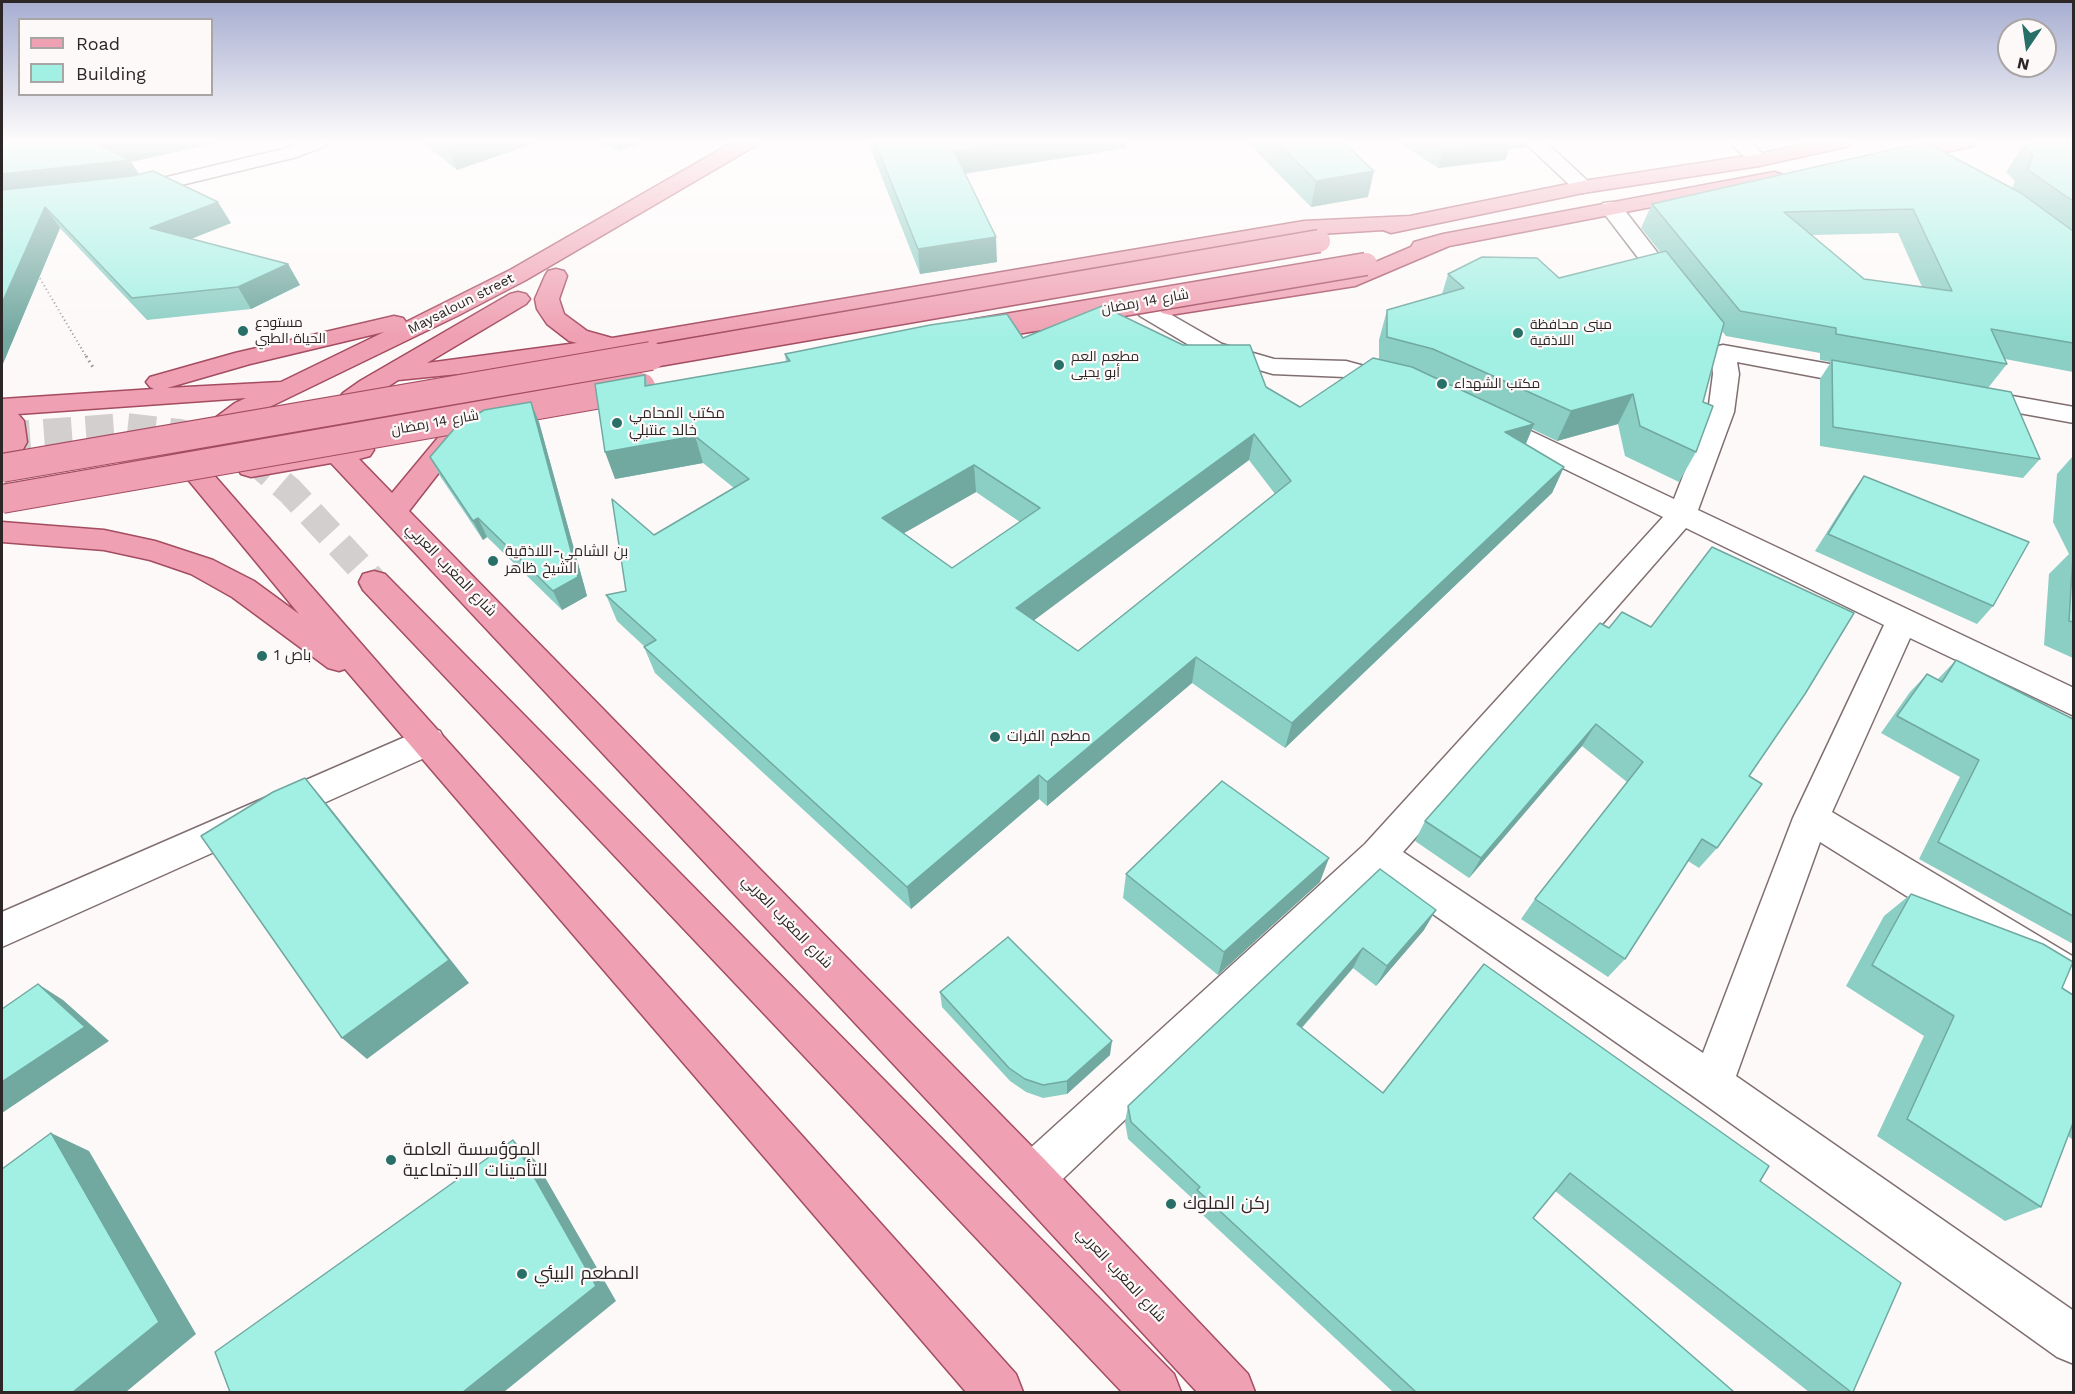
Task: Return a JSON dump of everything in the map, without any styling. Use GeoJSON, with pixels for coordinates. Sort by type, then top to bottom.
{"type":"FeatureCollection","features":[{"type":"Feature","properties":{"kind":"main road","name":"Maysaloun street"},"geometry":{"type":"LineString","coordinates":[[199,476],[198,453],[212,433],[244,409],[452,310],[641,207]]}},
{"type":"Feature","properties":{"kind":"main road","name":"Maysaloun street"},"geometry":{"type":"LineString","coordinates":[[339,455],[333,442],[334,428],[340,414],[352,399],[369,386],[556,276],[661,207]]}},
{"type":"Feature","properties":{"kind":"main road","name":"شارع 14 رمضان"},"geometry":{"type":"LineString","coordinates":[[2,468],[1319,242],[1486,207]]}},
{"type":"Feature","properties":{"kind":"main road","name":"شارع 14 رمضان"},"geometry":{"type":"LineString","coordinates":[[1148,311],[951,340],[1366,264],[1443,241],[1616,207]]}},
{"type":"Feature","properties":{"kind":"main road"},"geometry":{"type":"LineString","coordinates":[[2,407],[293,386],[509,361],[1304,228],[1413,222]]}},
{"type":"Feature","properties":{"kind":"main road"},"geometry":{"type":"LineString","coordinates":[[1148,311],[1355,279],[1443,241]]}},
{"type":"Feature","properties":{"kind":"main road"},"geometry":{"type":"LineString","coordinates":[[556,276],[547,299],[555,320],[578,336],[614,345]]}},
{"type":"Feature","properties":{"kind":"main road"},"geometry":{"type":"LineString","coordinates":[[111,398],[244,358],[452,310]]}},
{"type":"Feature","properties":{"kind":"main road","name":"شارع 14 رمضان"},"geometry":{"type":"LineString","coordinates":[[2,499],[664,388],[461,427]]}},
{"type":"Feature","properties":{"kind":"main road"},"geometry":{"type":"LineString","coordinates":[[2,415],[11,421],[14,442],[2,463]]}},
{"type":"Feature","properties":{"kind":"main road"},"geometry":{"type":"LineString","coordinates":[[2,511],[199,476],[339,455],[461,427]]}},
{"type":"Feature","properties":{"kind":"main road"},"geometry":{"type":"LineString","coordinates":[[394,510],[461,427]]}},
{"type":"Feature","properties":{"kind":"main road","name":"شارع المغرب العربي"},"geometry":{"type":"LineString","coordinates":[[339,455],[1031,1178],[1230,1392]]}},
{"type":"Feature","properties":{"kind":"main road"},"geometry":{"type":"LineString","coordinates":[[199,476],[387,696],[998,1392]]}},
{"type":"Feature","properties":{"kind":"main road"},"geometry":{"type":"LineString","coordinates":[[2,532],[104,540],[155,551],[202,567],[243,589],[387,696]]}},
{"type":"Feature","properties":{"kind":"main road"},"geometry":{"type":"LineString","coordinates":[[374,582],[1156,1392]]}},
{"type":"Feature","properties":{"kind":"street"},"geometry":{"type":"LineString","coordinates":[[1611,208],[1688,307]]}},
{"type":"Feature","properties":{"kind":"street"},"geometry":{"type":"LineString","coordinates":[[1148,311],[1213,349],[1273,366],[1346,369],[1413,386],[1424,391]]}},
{"type":"Feature","properties":{"kind":"street"},"geometry":{"type":"LineString","coordinates":[[1031,1178],[1378,855],[1683,513],[1721,412],[1726,374],[1716,343],[1895,383]]}},
{"type":"Feature","properties":{"kind":"street"},"geometry":{"type":"LineString","coordinates":[[1951,393],[2073,415]]}},
{"type":"Feature","properties":{"kind":"street"},"geometry":{"type":"LineString","coordinates":[[1467,412],[1683,513],[2073,703]]}},
{"type":"Feature","properties":{"kind":"street"},"geometry":{"type":"LineString","coordinates":[[1712,1084],[1811,818],[1902,620]]}},
{"type":"Feature","properties":{"kind":"street"},"geometry":{"type":"LineString","coordinates":[[2,930],[428,741]]}},
{"type":"Feature","properties":{"kind":"street"},"geometry":{"type":"LineString","coordinates":[[1811,818],[2073,979]]}},
{"type":"Feature","properties":{"kind":"street"},"geometry":{"type":"LineString","coordinates":[[1378,855],[1712,1084],[2073,1340]]}},
{"type":"Feature","properties":{"kind":"path"},"geometry":{"type":"LineString","coordinates":[[38,274],[111,398]]}},
{"type":"Feature","properties":{"kind":"building"},"geometry":{"type":"Polygon","coordinates":[[[2,207],[45,207],[2,303],[2,207]]]}},
{"type":"Feature","properties":{"kind":"building"},"geometry":{"type":"Polygon","coordinates":[[[45,207],[205,207],[150,228],[288,264],[238,287],[132,298],[45,207]]]}},
{"type":"Feature","properties":{"kind":"building"},"geometry":{"type":"Polygon","coordinates":[[[901,207],[981,207],[996,237],[918,249],[901,207]]]}},
{"type":"Feature","properties":{"kind":"building"},"geometry":{"type":"Polygon","coordinates":[[[1655,207],[2040,207],[2073,231],[2073,343],[1991,329],[2007,364],[1836,334],[1836,328],[1740,311],[1655,207]],[[1913,209],[1784,212],[1864,279],[1952,291],[1913,209]]]}},
{"type":"Feature","properties":{"kind":"building"},"geometry":{"type":"Polygon","coordinates":[[[1666,251],[1724,323],[1703,402],[1713,406],[1696,452],[1640,426],[1633,394],[1571,411],[1433,349],[1387,337],[1387,310],[1464,288],[1448,274],[1482,257],[1537,258],[1559,278],[1666,251]]]}},
{"type":"Feature","properties":{"kind":"building"},"geometry":{"type":"Polygon","coordinates":[[[1102,306],[1183,345],[1250,345],[1266,387],[1300,407],[1373,358],[1412,367],[1534,424],[1505,432],[1564,467],[1292,723],[1196,657],[1047,782],[1039,775],[907,887],[644,647],[656,640],[606,595],[626,591],[612,499],[654,535],[749,479],[695,436],[605,452],[595,384],[645,375],[645,386],[790,361],[785,354],[930,325],[1007,314],[1023,338],[1102,306]],[[1254,434],[1016,608],[1078,651],[1291,481],[1254,434]],[[974,465],[882,518],[952,568],[1040,508],[974,465]]]}},
{"type":"Feature","properties":{"kind":"building"},"geometry":{"type":"Polygon","coordinates":[[[1832,360],[2011,392],[2040,459],[1833,427],[1832,360]]]}},
{"type":"Feature","properties":{"kind":"building"},"geometry":{"type":"Polygon","coordinates":[[[531,402],[578,577],[553,591],[478,518],[473,521],[430,457],[454,429],[484,410],[531,402]]]}},
{"type":"Feature","properties":{"kind":"building"},"geometry":{"type":"Polygon","coordinates":[[[1864,476],[2029,542],[1993,606],[1828,534],[1864,476]]]}},
{"type":"Feature","properties":{"kind":"building"},"geometry":{"type":"Polygon","coordinates":[[[1712,547],[1854,613],[1805,694],[1749,776],[1762,784],[1717,848],[1702,839],[1625,959],[1535,899],[1643,762],[1596,724],[1481,858],[1425,821],[1600,623],[1609,628],[1622,612],[1651,627],[1712,547]]]}},
{"type":"Feature","properties":{"kind":"building"},"geometry":{"type":"Polygon","coordinates":[[[2073,555],[2073,622],[2069,621],[2073,555]]]}},
{"type":"Feature","properties":{"kind":"building"},"geometry":{"type":"Polygon","coordinates":[[[1956,660],[2073,719],[2073,916],[1938,842],[1979,760],[1897,716],[1927,674],[1942,682],[1956,660]]]}},
{"type":"Feature","properties":{"kind":"building"},"geometry":{"type":"Polygon","coordinates":[[[305,778],[449,960],[342,1038],[201,836],[273,792],[305,778]]]}},
{"type":"Feature","properties":{"kind":"building"},"geometry":{"type":"Polygon","coordinates":[[[1222,781],[1329,858],[1224,952],[1126,874],[1222,781]]]}},
{"type":"Feature","properties":{"kind":"building"},"geometry":{"type":"Polygon","coordinates":[[[1380,869],[1436,910],[1387,966],[1363,948],[1297,1024],[1383,1093],[1484,964],[1769,1166],[1760,1181],[1901,1283],[1853,1392],[1570,1173],[1533,1218],[1734,1392],[1416,1392],[1197,1190],[1200,1187],[1131,1122],[1128,1106],[1380,869]]]}},
{"type":"Feature","properties":{"kind":"building"},"geometry":{"type":"Polygon","coordinates":[[[1911,894],[2043,944],[2073,962],[2062,988],[2073,995],[2073,1123],[2041,1207],[1907,1119],[1954,1016],[1872,965],[1911,894]]]}},
{"type":"Feature","properties":{"kind":"building"},"geometry":{"type":"Polygon","coordinates":[[[1008,937],[1112,1041],[1067,1081],[1043,1085],[1025,1079],[1009,1068],[940,992],[1008,937]]]}},
{"type":"Feature","properties":{"kind":"building"},"geometry":{"type":"Polygon","coordinates":[[[38,984],[85,1027],[2,1082],[2,1009],[38,984]]]}},
{"type":"Feature","properties":{"kind":"building"},"geometry":{"type":"Polygon","coordinates":[[[51,1133],[159,1322],[73,1392],[2,1392],[2,1169],[51,1133]]]}},
{"type":"Feature","properties":{"kind":"building"},"geometry":{"type":"Polygon","coordinates":[[[513,1140],[596,1286],[463,1392],[230,1392],[215,1352],[513,1140]]]}},
{"type":"Feature","properties":{"kind":"tunnel"},"geometry":{"type":"LineString","coordinates":[[2,436],[125,427],[180,433],[223,444],[256,462],[290,491],[374,582]]}},
{"type":"Feature","properties":{"kind":"place","name":"مستودع الحياة الطبي"},"geometry":{"type":"Point","coordinates":[243,331]}},
{"type":"Feature","properties":{"kind":"place","name":"مبنى محافظة اللاذقية"},"geometry":{"type":"Point","coordinates":[1518,333]}},
{"type":"Feature","properties":{"kind":"place","name":"مطعم العم أبو يحيى"},"geometry":{"type":"Point","coordinates":[1059,365]}},
{"type":"Feature","properties":{"kind":"place","name":"مكتب الشهداء"},"geometry":{"type":"Point","coordinates":[1442,384]}},
{"type":"Feature","properties":{"kind":"place","name":"مكتب المحامي خالد عنتبلي"},"geometry":{"type":"Point","coordinates":[617,423]}},
{"type":"Feature","properties":{"kind":"place","name":"بن الشامي-اللاذقية الشيخ ظاهر"},"geometry":{"type":"Point","coordinates":[493,561]}},
{"type":"Feature","properties":{"kind":"place","name":"باص 1"},"geometry":{"type":"Point","coordinates":[262,656]}},
{"type":"Feature","properties":{"kind":"place","name":"مطعم الفرات"},"geometry":{"type":"Point","coordinates":[995,737]}},
{"type":"Feature","properties":{"kind":"place","name":"الموؤسسة العامة للتأمينات الاجتماعية"},"geometry":{"type":"Point","coordinates":[391,1160]}},
{"type":"Feature","properties":{"kind":"place","name":"ركن الملوك"},"geometry":{"type":"Point","coordinates":[1171,1204]}},
{"type":"Feature","properties":{"kind":"place","name":"المطعم البيئي"},"geometry":{"type":"Point","coordinates":[522,1274]}}]}
